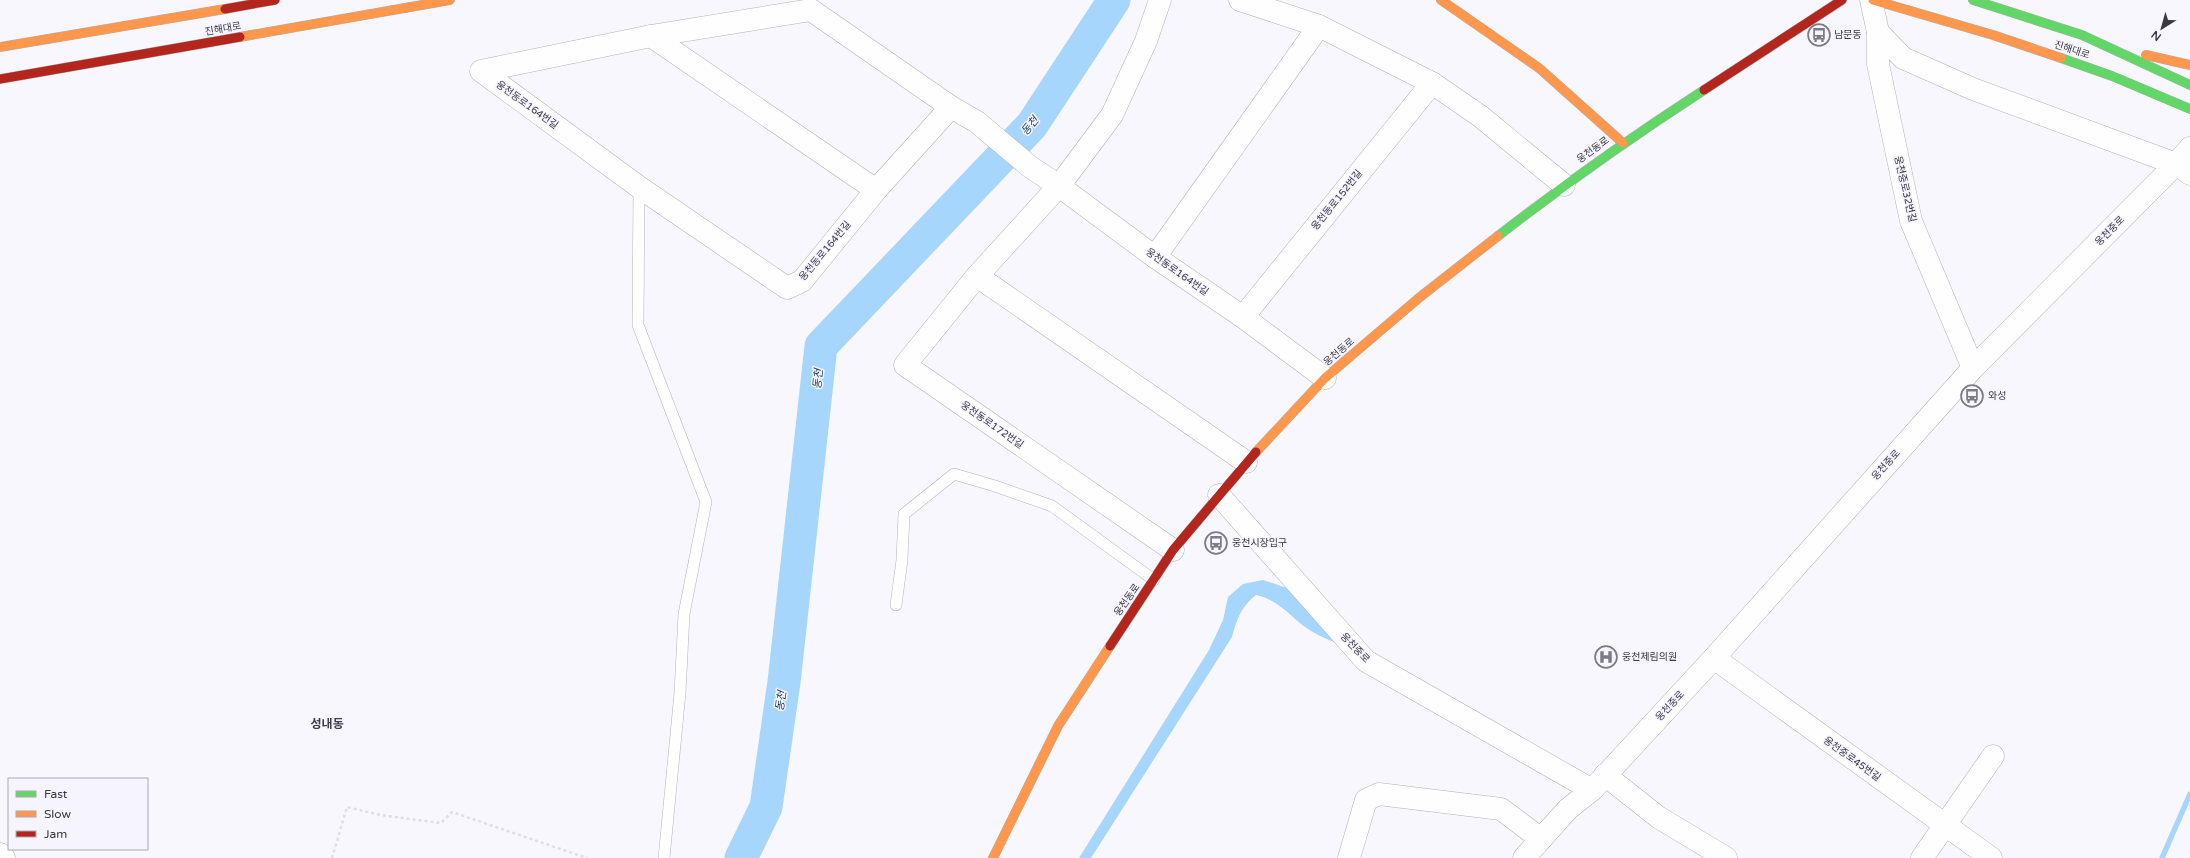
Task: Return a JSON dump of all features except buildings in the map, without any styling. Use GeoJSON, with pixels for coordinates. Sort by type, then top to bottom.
{"type":"FeatureCollection","features":[{"type":"Feature","properties":{"kind":"main road","name":"진해대로"},"geometry":{"type":"LineString","coordinates":[[0,48],[275,0]]}},
{"type":"Feature","properties":{"kind":"main road","name":"진해대로"},"geometry":{"type":"LineString","coordinates":[[0,79],[450,0]]}},
{"type":"Feature","properties":{"kind":"main road"},"geometry":{"type":"LineString","coordinates":[[1441,0],[1539,68],[1623,142]]}},
{"type":"Feature","properties":{"kind":"main road","name":"웅천동로"},"geometry":{"type":"LineString","coordinates":[[993,858],[1058,726],[1173,550],[1246,462],[1325,378],[1420,296],[1564,185],[1623,142],[1842,0]]}},
{"type":"Feature","properties":{"kind":"main road","name":"진해대로"},"geometry":{"type":"LineString","coordinates":[[1872,0],[1946,21],[2085,66],[2189,108]]}},
{"type":"Feature","properties":{"kind":"main road","name":"진해대로"},"geometry":{"type":"LineString","coordinates":[[1972,0],[2082,35],[2190,85]]}},
{"type":"Feature","properties":{"kind":"main road"},"geometry":{"type":"LineString","coordinates":[[2105,46],[2190,64]]}},
{"type":"Feature","properties":{"kind":"street"},"geometry":{"type":"LineString","coordinates":[[1059,186],[1112,115],[1146,41],[1160,0]]}},
{"type":"Feature","properties":{"kind":"street"},"geometry":{"type":"LineString","coordinates":[[1240,0],[1319,26],[1432,83],[1480,116],[1564,185]]}},
{"type":"Feature","properties":{"kind":"street","name":"웅천중로32번길"},"geometry":{"type":"LineString","coordinates":[[1872,0],[1878,32],[1878,64],[1911,221],[1973,368]]}},
{"type":"Feature","properties":{"kind":"street","name":"웅천동로164번길"},"geometry":{"type":"LineString","coordinates":[[952,107],[876,190],[802,281],[787,288],[639,187],[481,71],[651,36],[811,10],[952,107],[977,122],[1029,166],[1059,186],[1155,257],[1243,317],[1325,378]]}},
{"type":"Feature","properties":{"kind":"street"},"geometry":{"type":"LineString","coordinates":[[1155,257],[1319,26]]}},
{"type":"Feature","properties":{"kind":"street"},"geometry":{"type":"LineString","coordinates":[[1878,32],[1903,58],[1973,89],[2185,162]]}},
{"type":"Feature","properties":{"kind":"street"},"geometry":{"type":"LineString","coordinates":[[651,36],[876,190]]}},
{"type":"Feature","properties":{"kind":"street","name":"웅천동로152번길"},"geometry":{"type":"LineString","coordinates":[[1243,317],[1432,83]]}},
{"type":"Feature","properties":{"kind":"street","name":"웅천중로"},"geometry":{"type":"LineString","coordinates":[[1524,858],[1568,809],[1598,783],[1714,658],[1973,368],[2185,162]]}},
{"type":"Feature","properties":{"kind":"street","name":"웅천동로172번길"},"geometry":{"type":"LineString","coordinates":[[1059,186],[977,276],[905,366],[1173,550]]}},
{"type":"Feature","properties":{"kind":"street"},"geometry":{"type":"LineString","coordinates":[[977,276],[1246,462]]}},
{"type":"Feature","properties":{"kind":"street","name":"웅천중로"},"geometry":{"type":"LineString","coordinates":[[1219,495],[1366,661],[1598,783]]}},
{"type":"Feature","properties":{"kind":"street","name":"웅천중로45번길"},"geometry":{"type":"LineString","coordinates":[[1714,658],[1945,827],[1991,858]]}},
{"type":"Feature","properties":{"kind":"street"},"geometry":{"type":"LineString","coordinates":[[1922,858],[1993,756]]}},
{"type":"Feature","properties":{"kind":"street"},"geometry":{"type":"LineString","coordinates":[[1598,783],[1726,858]]}},
{"type":"Feature","properties":{"kind":"street"},"geometry":{"type":"LineString","coordinates":[[1349,858],[1366,800],[1379,794],[1501,809],[1541,839]]}},
{"type":"Feature","properties":{"kind":"street"},"geometry":{"type":"LineString","coordinates":[[0,854],[4,858]]}},
{"type":"Feature","properties":{"kind":"lane"},"geometry":{"type":"LineString","coordinates":[[639,187],[638,325],[706,502],[684,614],[680,692],[664,858]]}},
{"type":"Feature","properties":{"kind":"lane"},"geometry":{"type":"LineString","coordinates":[[896,605],[902,560],[904,514],[954,474],[995,486],[1052,506],[1154,580]]}},
{"type":"Feature","properties":{"kind":"path"},"geometry":{"type":"LineString","coordinates":[[332,858],[347,807],[380,815],[441,823],[452,812],[587,858]]}},
{"type":"Feature","properties":{"kind":"water"},"geometry":{"type":"Polygon","coordinates":[[[1263,580],[1287,588],[1343,646],[1311,631],[1273,601],[1256,595],[1243,609],[1232,637],[1091,858],[1079,858],[1209,650],[1223,620],[1228,597],[1243,584],[1263,580]]]}},
{"type":"Feature","properties":{"kind":"waterway","name":"동천"},"geometry":{"type":"LineString","coordinates":[[741,858],[766,807],[784,682],[821,346],[1032,125],[1114,0]]}},
{"type":"Feature","properties":{"kind":"waterway"},"geometry":{"type":"LineString","coordinates":[[2162,858],[2190,794]]}},
{"type":"Feature","properties":{"kind":"traffic: fast"},"geometry":{"type":"LineString","coordinates":[[1973,0],[2082,35],[2190,85]]}},
{"type":"Feature","properties":{"kind":"traffic: fast"},"geometry":{"type":"LineString","coordinates":[[2061,58],[2112,76],[2190,109]]}},
{"type":"Feature","properties":{"kind":"traffic: fast"},"geometry":{"type":"LineString","coordinates":[[1498,236],[1600,161],[1704,90]]}},
{"type":"Feature","properties":{"kind":"traffic: slow"},"geometry":{"type":"LineString","coordinates":[[240,37],[450,0]]}},
{"type":"Feature","properties":{"kind":"traffic: slow"},"geometry":{"type":"LineString","coordinates":[[1441,0],[1539,68],[1623,143]]}},
{"type":"Feature","properties":{"kind":"traffic: slow"},"geometry":{"type":"LineString","coordinates":[[1873,0],[1993,35],[2061,58]]}},
{"type":"Feature","properties":{"kind":"traffic: slow"},"geometry":{"type":"LineString","coordinates":[[0,47],[225,9]]}},
{"type":"Feature","properties":{"kind":"traffic: slow"},"geometry":{"type":"LineString","coordinates":[[2146,55],[2190,65]]}},
{"type":"Feature","properties":{"kind":"traffic: slow"},"geometry":{"type":"LineString","coordinates":[[1256,452],[1325,378],[1420,297],[1498,236]]}},
{"type":"Feature","properties":{"kind":"traffic: slow"},"geometry":{"type":"LineString","coordinates":[[993,858],[1058,726],[1110,646]]}},
{"type":"Feature","properties":{"kind":"traffic: jam"},"geometry":{"type":"LineString","coordinates":[[225,9],[275,0]]}},
{"type":"Feature","properties":{"kind":"traffic: jam"},"geometry":{"type":"LineString","coordinates":[[1704,90],[1842,0]]}},
{"type":"Feature","properties":{"kind":"traffic: jam"},"geometry":{"type":"LineString","coordinates":[[0,79],[240,37]]}},
{"type":"Feature","properties":{"kind":"traffic: jam"},"geometry":{"type":"LineString","coordinates":[[1110,646],[1173,550],[1256,452]]}},
{"type":"Feature","properties":{"kind":"place","name":"남문동"},"geometry":{"type":"Point","coordinates":[1819,35]}},
{"type":"Feature","properties":{"kind":"place","name":"와성"},"geometry":{"type":"Point","coordinates":[1972,396]}},
{"type":"Feature","properties":{"kind":"place","name":"웅천시장입구"},"geometry":{"type":"Point","coordinates":[1216,543]}},
{"type":"Feature","properties":{"kind":"place","name":"웅천제림의원"},"geometry":{"type":"Point","coordinates":[1606,657]}},
{"type":"Feature","properties":{"kind":"district","name":"성내동"},"geometry":{"type":"Point","coordinates":[327,724]}}]}
